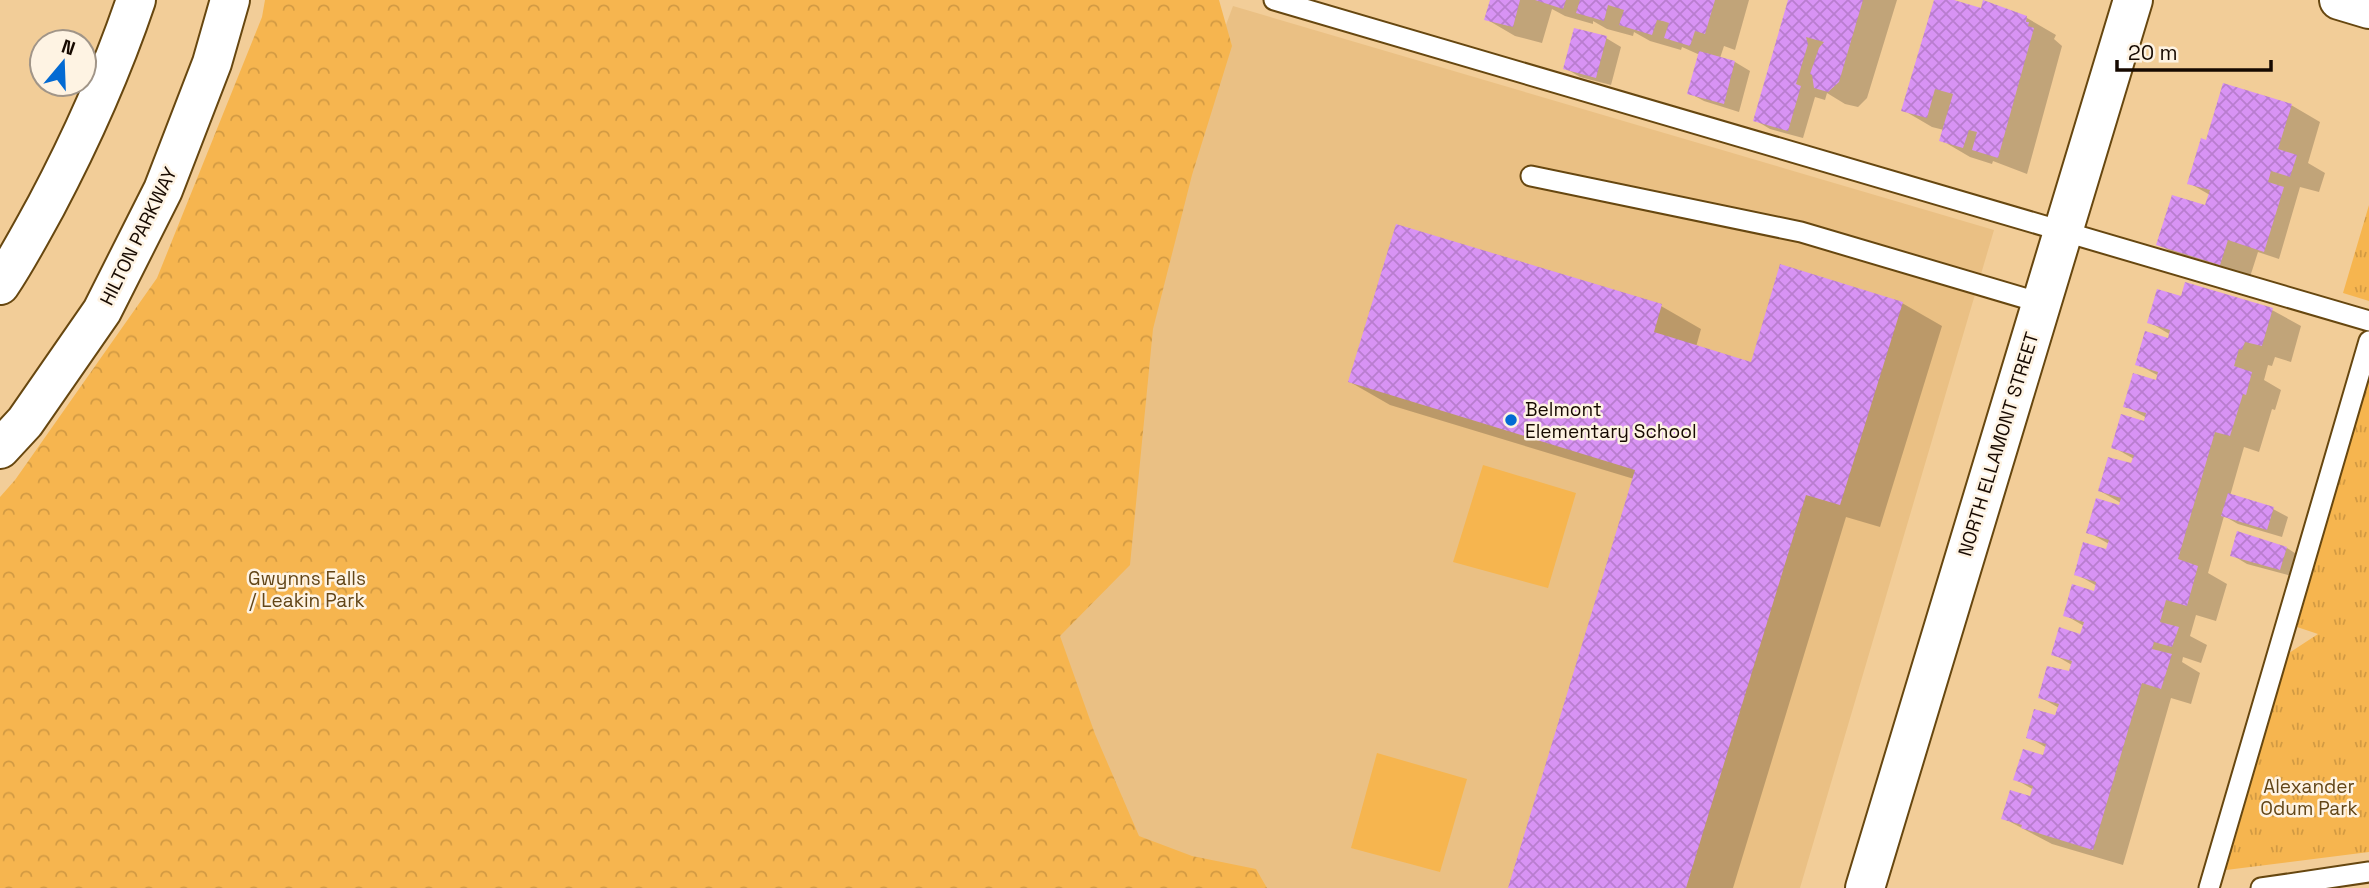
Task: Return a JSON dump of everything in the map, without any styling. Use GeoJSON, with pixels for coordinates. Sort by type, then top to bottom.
{"type":"FeatureCollection","features":[{"type":"Feature","properties":{"kind":"street"},"geometry":{"type":"LineString","coordinates":[[0,285],[15,264],[77,148],[136,0]]}},
{"type":"Feature","properties":{"kind":"street","name":"HILTON PARKWAY"},"geometry":{"type":"LineString","coordinates":[[0,449],[25,422],[102,311],[163,190],[212,64],[230,0]]}},
{"type":"Feature","properties":{"kind":"street","name":"NORTH ELLAMONT STREET"},"geometry":{"type":"LineString","coordinates":[[1865,888],[2133,0]]}},
{"type":"Feature","properties":{"kind":"street"},"geometry":{"type":"LineString","coordinates":[[2339,0],[2369,9]]}},
{"type":"Feature","properties":{"kind":"lane"},"geometry":{"type":"LineString","coordinates":[[1274,0],[2369,321]]}},
{"type":"Feature","properties":{"kind":"lane"},"geometry":{"type":"LineString","coordinates":[[1531,176],[1801,232],[2041,303]]}},
{"type":"Feature","properties":{"kind":"lane"},"geometry":{"type":"LineString","coordinates":[[2209,888],[2369,344]]}},
{"type":"Feature","properties":{"kind":"lane"},"geometry":{"type":"LineString","coordinates":[[2261,888],[2369,872]]}},
{"type":"Feature","properties":{"kind":"shaded area","name":"Belmont Elementary School"},"geometry":{"type":"Polygon","coordinates":[[[1233,6],[1994,230],[1800,888],[879,888],[1110,336],[1233,6]]]}},
{"type":"Feature","properties":{"kind":"green space","name":"Gwynns Falls / Leakin Park"},"geometry":{"type":"Polygon","coordinates":[[[265,0],[1219,0],[1232,46],[1192,175],[1153,329],[1130,565],[1060,636],[1095,734],[1139,836],[1192,856],[1256,869],[1267,888],[0,888],[0,497],[15,480],[157,278],[262,17],[265,0]]]}},
{"type":"Feature","properties":{"kind":"green space"},"geometry":{"type":"Polygon","coordinates":[[[2369,205],[2369,301],[2343,293],[2369,205]]]}},
{"type":"Feature","properties":{"kind":"green space","name":"Alexander Odum Park"},"geometry":{"type":"Polygon","coordinates":[[[2369,379],[2369,852],[2226,870],[2289,653],[2318,634],[2297,627],[2369,379]]]}},
{"type":"Feature","properties":{"kind":"green space"},"geometry":{"type":"Polygon","coordinates":[[[1483,465],[1576,493],[1548,588],[1453,562],[1483,465]]]}},
{"type":"Feature","properties":{"kind":"green space"},"geometry":{"type":"Polygon","coordinates":[[[1377,753],[1467,779],[1440,872],[1351,848],[1377,753]]]}},
{"type":"Feature","properties":{"kind":"building"},"geometry":{"type":"Polygon","coordinates":[[[1490,0],[1520,0],[1513,27],[1484,20],[1490,0]]]}},
{"type":"Feature","properties":{"kind":"building"},"geometry":{"type":"Polygon","coordinates":[[[1535,0],[1566,0],[1563,9],[1535,0]]]}},
{"type":"Feature","properties":{"kind":"building"},"geometry":{"type":"Polygon","coordinates":[[[1580,0],[1715,0],[1705,34],[1695,31],[1690,46],[1664,38],[1669,23],[1663,21],[1657,20],[1652,35],[1619,25],[1624,10],[1608,5],[1604,21],[1576,13],[1580,0]]]}},
{"type":"Feature","properties":{"kind":"building"},"geometry":{"type":"Polygon","coordinates":[[[1788,0],[1863,0],[1839,82],[1828,92],[1814,88],[1810,74],[1819,48],[1824,42],[1806,37],[1808,44],[1796,84],[1801,86],[1788,131],[1753,121],[1788,0]]]}},
{"type":"Feature","properties":{"kind":"building"},"geometry":{"type":"Polygon","coordinates":[[[1934,0],[1954,0],[1981,8],[1983,0],[2027,16],[2028,26],[2034,28],[1998,158],[1972,150],[1977,132],[1969,130],[1963,148],[1939,141],[1953,94],[1935,89],[1927,118],[1901,111],[1934,0]]]}},
{"type":"Feature","properties":{"kind":"building"},"geometry":{"type":"Polygon","coordinates":[[[1574,28],[1607,36],[1596,78],[1563,69],[1574,28]]]}},
{"type":"Feature","properties":{"kind":"building"},"geometry":{"type":"Polygon","coordinates":[[[1699,51],[1735,61],[1724,104],[1687,94],[1699,51]]]}},
{"type":"Feature","properties":{"kind":"building"},"geometry":{"type":"Polygon","coordinates":[[[2223,83],[2292,104],[2278,149],[2297,155],[2290,177],[2271,171],[2268,182],[2284,187],[2264,252],[2228,240],[2220,265],[2156,245],[2172,195],[2205,205],[2210,190],[2187,184],[2201,138],[2206,140],[2223,83]]]}},
{"type":"Feature","properties":{"kind":"building"},"geometry":{"type":"Polygon","coordinates":[[[1396,224],[1662,304],[1654,332],[1751,362],[1780,264],[1903,302],[1840,505],[1806,495],[1686,888],[1508,888],[1635,470],[1348,382],[1396,224]]]}},
{"type":"Feature","properties":{"kind":"building"},"geometry":{"type":"Polygon","coordinates":[[[2185,282],[2273,308],[2262,346],[2245,342],[2242,350],[2239,349],[2234,366],[2252,372],[2246,395],[2243,394],[2230,436],[2215,432],[2178,559],[2198,566],[2187,606],[2166,600],[2160,622],[2179,627],[2172,647],[2154,642],[2152,649],[2172,654],[2161,689],[2142,683],[2093,850],[2021,828],[2022,825],[2001,819],[2010,790],[2030,796],[2033,786],[2013,780],[2023,749],[2043,755],[2046,744],[2026,738],[2034,709],[2055,715],[2059,704],[2038,698],[2047,666],[2069,671],[2072,661],[2051,655],[2059,627],[2080,634],[2084,622],[2063,616],[2072,584],[2094,591],[2096,582],[2074,575],[2083,542],[2106,549],[2109,540],[2086,533],[2096,498],[2119,505],[2121,498],[2098,491],[2108,457],[2131,463],[2134,455],[2111,448],[2121,414],[2144,421],[2146,413],[2123,407],[2133,373],[2156,380],[2158,372],[2135,365],[2145,331],[2168,338],[2170,330],[2147,323],[2157,289],[2181,296],[2185,282]]]}},
{"type":"Feature","properties":{"kind":"building"},"geometry":{"type":"Polygon","coordinates":[[[2228,493],[2274,507],[2267,530],[2221,516],[2228,493]]]}},
{"type":"Feature","properties":{"kind":"building"},"geometry":{"type":"Polygon","coordinates":[[[2237,531],[2287,547],[2280,570],[2230,556],[2237,531]]]}},
{"type":"Feature","properties":{"kind":"place","name":"Belmont Elementary School"},"geometry":{"type":"Point","coordinates":[1511,420]}}]}
